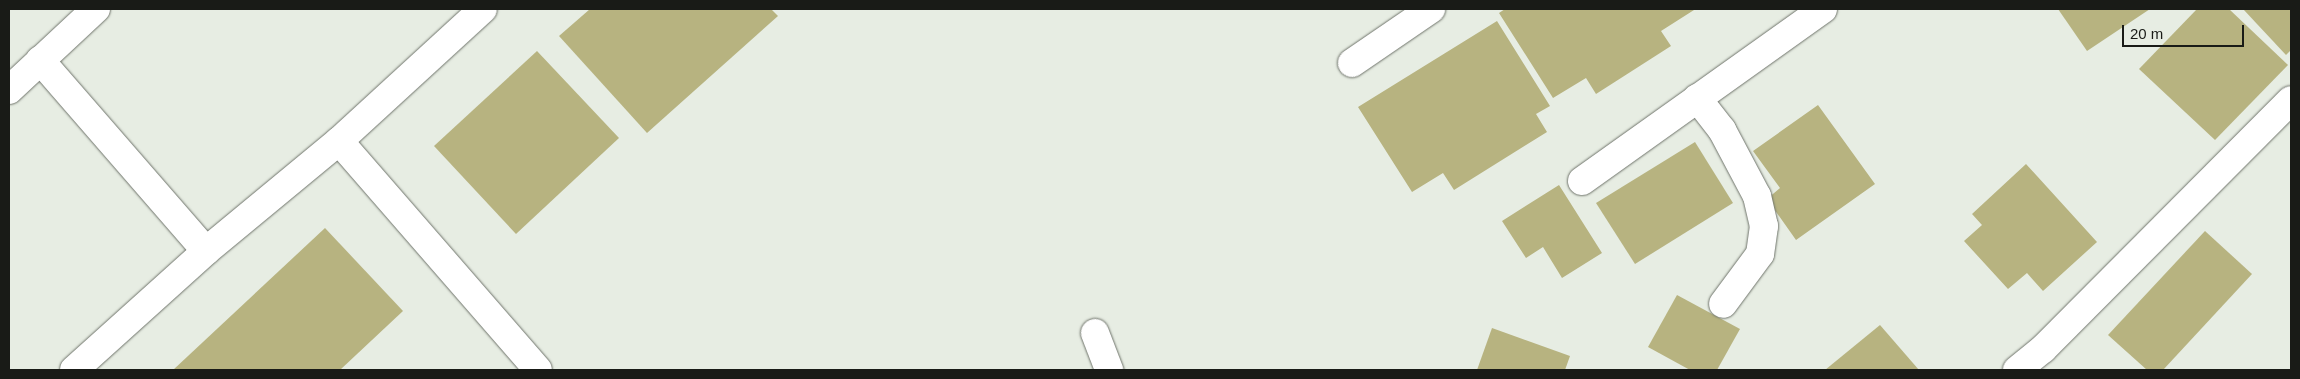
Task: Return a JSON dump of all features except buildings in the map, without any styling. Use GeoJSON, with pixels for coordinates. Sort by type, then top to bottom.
{"type":"FeatureCollection","features":[{"type":"Feature","properties":{"kind":"street"},"geometry":{"type":"LineString","coordinates":[[9,90],[96,9]]}},
{"type":"Feature","properties":{"kind":"street"},"geometry":{"type":"LineString","coordinates":[[74,370],[206,251],[339,141],[483,9]]}},
{"type":"Feature","properties":{"kind":"street"},"geometry":{"type":"LineString","coordinates":[[1352,63],[1431,9]]}},
{"type":"Feature","properties":{"kind":"street"},"geometry":{"type":"LineString","coordinates":[[1582,182],[1823,9]]}},
{"type":"Feature","properties":{"kind":"street"},"geometry":{"type":"LineString","coordinates":[[40,60],[206,251]]}},
{"type":"Feature","properties":{"kind":"street"},"geometry":{"type":"LineString","coordinates":[[1697,98],[1722,130],[1757,196],[1764,226],[1760,254],[1723,304]]}},
{"type":"Feature","properties":{"kind":"street"},"geometry":{"type":"LineString","coordinates":[[2017,370],[2291,100]]}},
{"type":"Feature","properties":{"kind":"street"},"geometry":{"type":"LineString","coordinates":[[339,141],[538,370]]}},
{"type":"Feature","properties":{"kind":"street"},"geometry":{"type":"LineString","coordinates":[[1095,333],[1109,370]]}}]}
